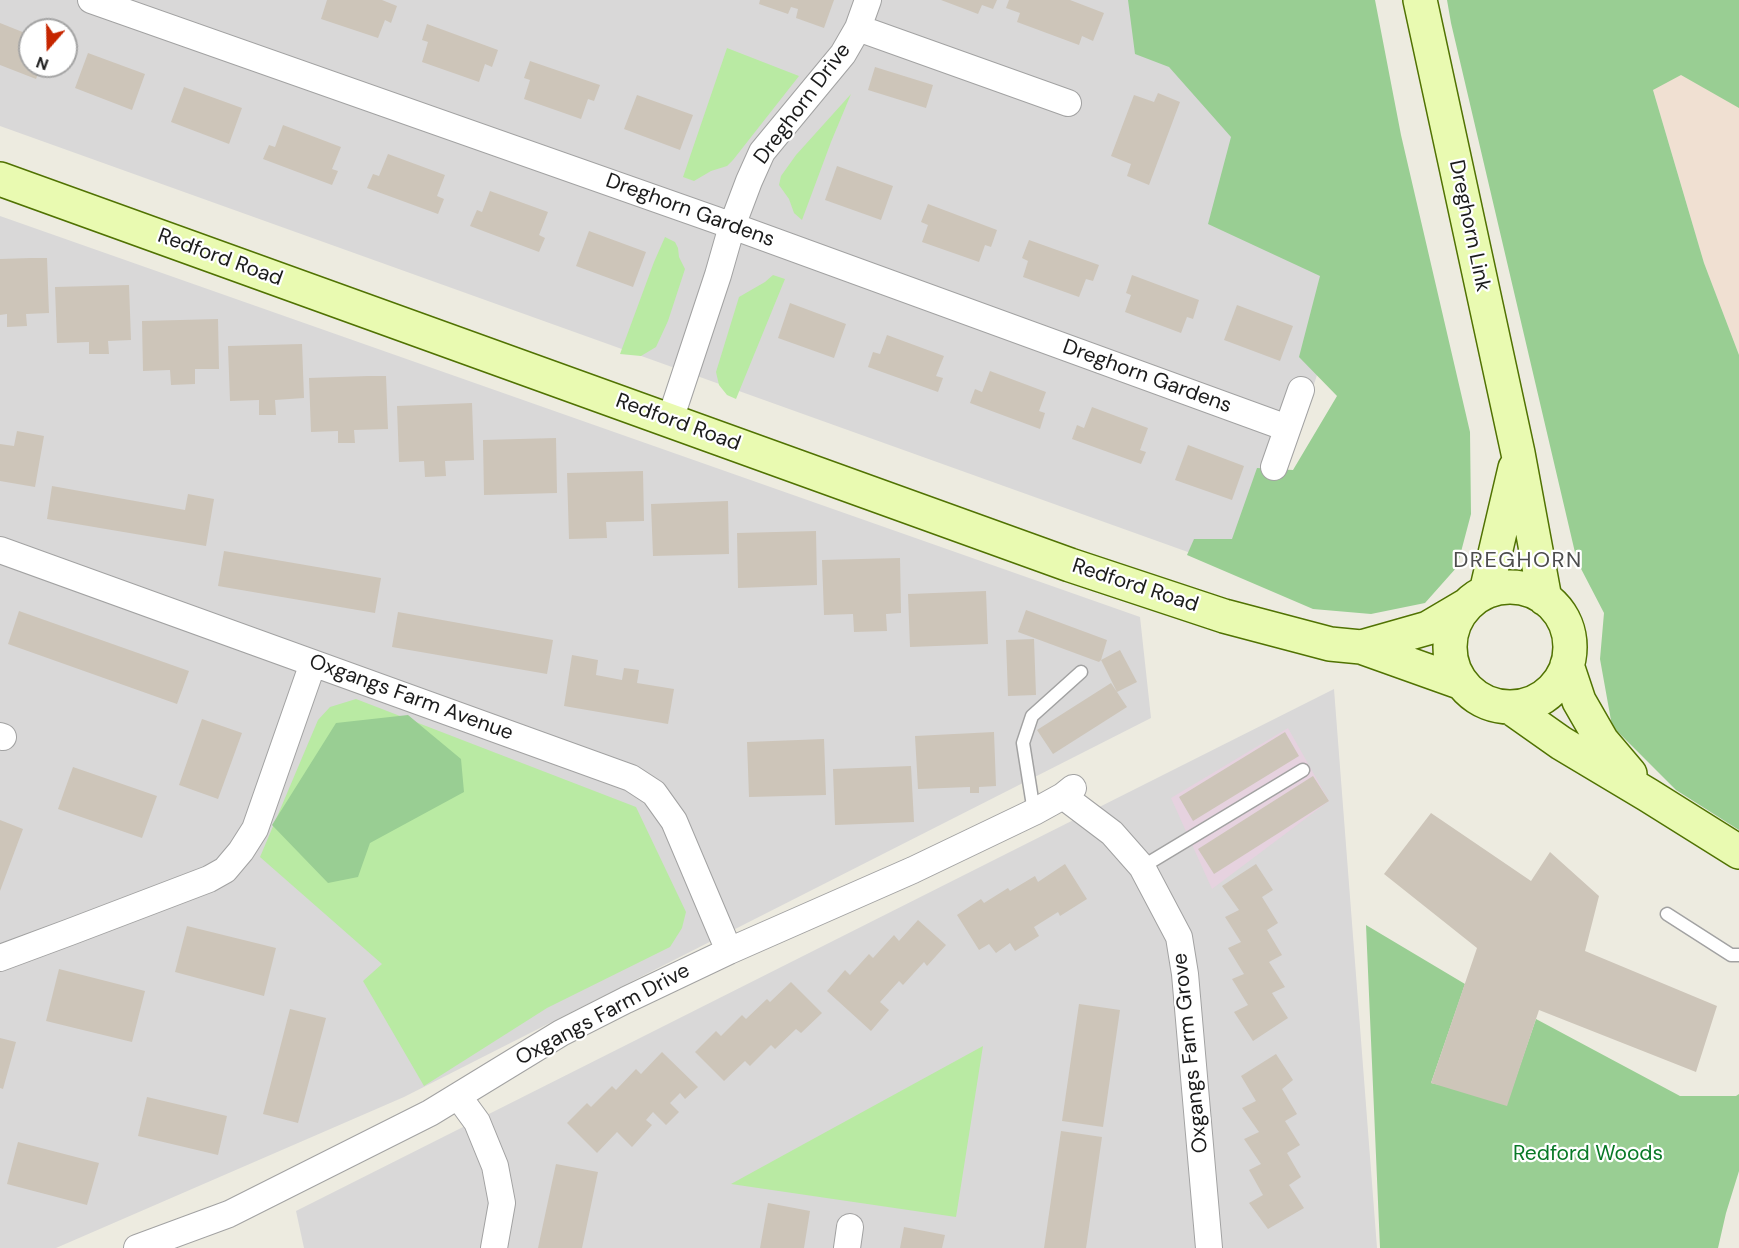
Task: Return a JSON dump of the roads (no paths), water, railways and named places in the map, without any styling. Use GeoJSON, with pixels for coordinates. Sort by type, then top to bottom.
{"type":"FeatureCollection","features":[{"type":"Feature","properties":{"kind":"main road","name":"Dreghorn Link"},"geometry":{"type":"LineString","coordinates":[[1420,0],[1518,453],[1545,599]]}},
{"type":"Feature","properties":{"kind":"main road","name":"Redford Road"},"geometry":{"type":"LineString","coordinates":[[0,179],[1070,565],[1224,616],[1329,644],[1361,647],[1462,683]]}},
{"type":"Feature","properties":{"kind":"main road","name":"Dreghorn Link"},"geometry":{"type":"LineString","coordinates":[[1477,598],[1518,453]]}},
{"type":"Feature","properties":{"kind":"main road"},"geometry":{"type":"LineString","coordinates":[[1506,587],[1527,589],[1545,599],[1558,612],[1567,628],[1570,646],[1568,665],[1559,682],[1546,695],[1529,704],[1510,707],[1492,704],[1475,696],[1462,683],[1454,668],[1450,651],[1451,634],[1457,618],[1477,598],[1506,587]]}},
{"type":"Feature","properties":{"kind":"main road","name":"Redford Road"},"geometry":{"type":"LineString","coordinates":[[1361,647],[1428,628],[1477,598]]}},
{"type":"Feature","properties":{"kind":"main road"},"geometry":{"type":"LineString","coordinates":[[1568,665],[1579,701],[1602,741],[1648,795]]}},
{"type":"Feature","properties":{"kind":"main road"},"geometry":{"type":"LineString","coordinates":[[1510,707],[1561,743],[1739,852]]}},
{"type":"Feature","properties":{"kind":"street","name":"Dreghorn Gardens"},"geometry":{"type":"LineString","coordinates":[[91,0],[732,226],[1287,428]]}},
{"type":"Feature","properties":{"kind":"street","name":"Dreghorn Drive"},"geometry":{"type":"LineString","coordinates":[[670,420],[732,226],[762,152],[843,54],[858,28],[868,0]]}},
{"type":"Feature","properties":{"kind":"street","name":"Dreghorn Drive"},"geometry":{"type":"LineString","coordinates":[[858,28],[1068,103]]}},
{"type":"Feature","properties":{"kind":"street"},"geometry":{"type":"LineString","coordinates":[[1274,467],[1301,390]]}},
{"type":"Feature","properties":{"kind":"street","name":"Oxgangs Farm Avenue"},"geometry":{"type":"LineString","coordinates":[[0,550],[631,778],[654,793],[674,821],[729,951]]}},
{"type":"Feature","properties":{"kind":"street"},"geometry":{"type":"LineString","coordinates":[[0,957],[209,879],[225,870],[255,829],[314,663]]}},
{"type":"Feature","properties":{"kind":"street","name":"Oxgangs Farm Drive"},"geometry":{"type":"LineString","coordinates":[[137,1248],[230,1214],[430,1113],[561,1033],[626,1000],[729,951],[913,870],[1034,812],[1068,792]]}},
{"type":"Feature","properties":{"kind":"street","name":"Oxgangs Farm Grove"},"geometry":{"type":"LineString","coordinates":[[1068,792],[1112,833],[1142,867],[1179,937],[1188,1008],[1209,1248]]}},
{"type":"Feature","properties":{"kind":"street"},"geometry":{"type":"LineString","coordinates":[[458,1096],[477,1122],[495,1166],[502,1203],[494,1248]]}},
{"type":"Feature","properties":{"kind":"lane"},"geometry":{"type":"LineString","coordinates":[[1034,812],[1023,743],[1032,716],[1081,672]]}},
{"type":"Feature","properties":{"kind":"lane"},"geometry":{"type":"LineString","coordinates":[[1142,867],[1303,770]]}},
{"type":"Feature","properties":{"kind":"lane"},"geometry":{"type":"LineString","coordinates":[[1667,914],[1731,955],[1739,955]]}},
{"type":"Feature","properties":{"kind":"district","name":"DREGHORN"},"geometry":{"type":"Point","coordinates":[1518,561]}},
{"type":"Feature","properties":{"kind":"park label","name":"Redford Woods"},"geometry":{"type":"Point","coordinates":[1588,1154]}}]}
